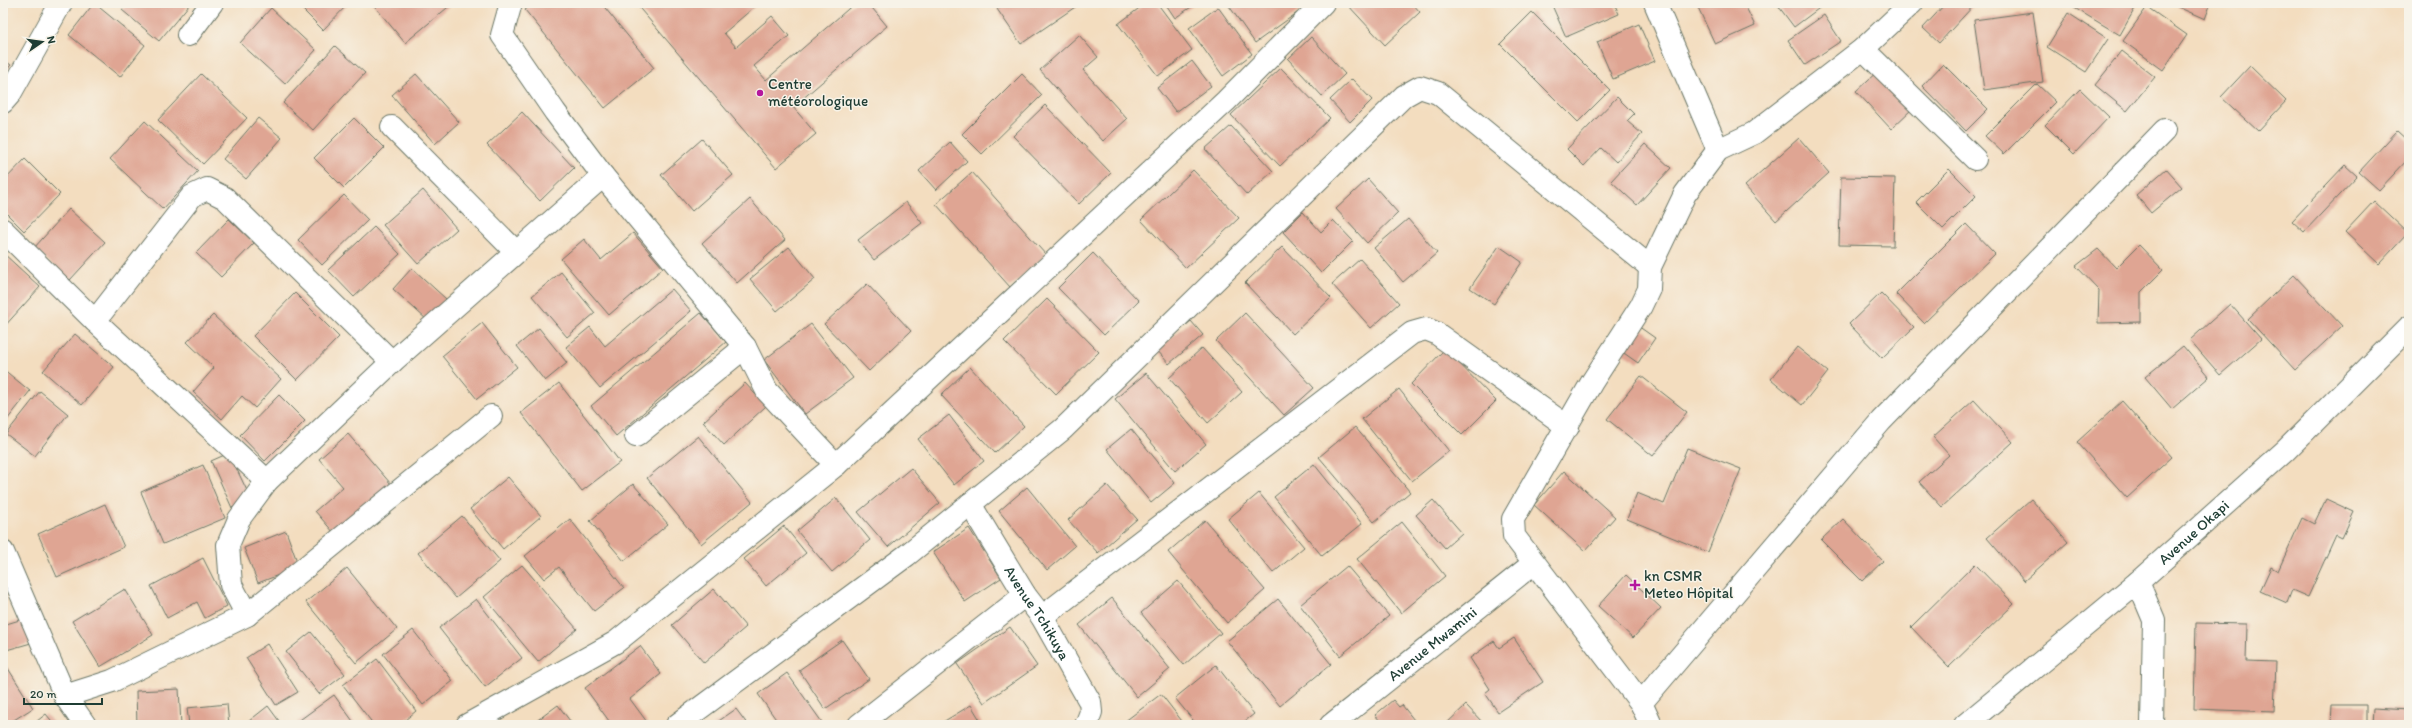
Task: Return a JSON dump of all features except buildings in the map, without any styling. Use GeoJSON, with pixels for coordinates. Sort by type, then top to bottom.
{"type":"FeatureCollection","features":[{"type":"Feature","properties":{"kind":"street"},"geometry":{"type":"LineString","coordinates":[[3,102],[10,94],[61,3]]}},
{"type":"Feature","properties":{"kind":"street"},"geometry":{"type":"LineString","coordinates":[[188,36],[212,3]]}},
{"type":"Feature","properties":{"kind":"street"},"geometry":{"type":"LineString","coordinates":[[511,3],[502,35],[555,112],[603,176],[745,347],[767,391],[836,465]]}},
{"type":"Feature","properties":{"kind":"street"},"geometry":{"type":"LineString","coordinates":[[467,725],[616,642],[836,465],[1226,102],[1323,3]]}},
{"type":"Feature","properties":{"kind":"street"},"geometry":{"type":"LineString","coordinates":[[1655,3],[1718,150]]}},
{"type":"Feature","properties":{"kind":"street"},"geometry":{"type":"LineString","coordinates":[[1651,725],[1641,703],[1514,536],[1513,518],[1568,427],[1592,382],[1641,306],[1649,288],[1650,267],[1685,194],[1718,150],[1754,133],[1863,49],[1912,3]]}},
{"type":"Feature","properties":{"kind":"street"},"geometry":{"type":"LineString","coordinates":[[1863,49],[1975,160]]}},
{"type":"Feature","properties":{"kind":"street"},"geometry":{"type":"LineString","coordinates":[[677,725],[907,555],[1063,429],[1404,96],[1420,87],[1438,93],[1650,267]]}},
{"type":"Feature","properties":{"kind":"street"},"geometry":{"type":"LineString","coordinates":[[392,127],[516,252]]}},
{"type":"Feature","properties":{"kind":"street"},"geometry":{"type":"LineString","coordinates":[[1641,703],[1881,421],[2165,130]]}},
{"type":"Feature","properties":{"kind":"street"},"geometry":{"type":"LineString","coordinates":[[247,615],[231,585],[228,546],[239,519],[267,481],[392,362],[603,176]]}},
{"type":"Feature","properties":{"kind":"street"},"geometry":{"type":"LineString","coordinates":[[95,321],[192,196],[208,189],[225,198],[392,362]]}},
{"type":"Feature","properties":{"kind":"street"},"geometry":{"type":"LineString","coordinates":[[3,230],[95,321],[267,481]]}},
{"type":"Feature","properties":{"kind":"street","name":"Avenue Okapi"},"geometry":{"type":"LineString","coordinates":[[1966,725],[2138,582],[2285,451],[2409,327]]}},
{"type":"Feature","properties":{"kind":"street"},"geometry":{"type":"LineString","coordinates":[[1042,617],[1412,333],[1426,329],[1436,333],[1568,427]]}},
{"type":"Feature","properties":{"kind":"street"},"geometry":{"type":"LineString","coordinates":[[636,436],[745,347]]}},
{"type":"Feature","properties":{"kind":"street"},"geometry":{"type":"LineString","coordinates":[[65,696],[112,681],[247,615],[491,416]]}},
{"type":"Feature","properties":{"kind":"street","name":"Avenue Tchikuya"},"geometry":{"type":"LineString","coordinates":[[970,504],[1025,595],[1042,617],[1090,702],[1091,712],[1086,725]]}},
{"type":"Feature","properties":{"kind":"street"},"geometry":{"type":"LineString","coordinates":[[3,552],[65,696],[85,725]]}},
{"type":"Feature","properties":{"kind":"street","name":"Avenue Mwamini"},"geometry":{"type":"LineString","coordinates":[[1331,725],[1534,563]]}},
{"type":"Feature","properties":{"kind":"street"},"geometry":{"type":"LineString","coordinates":[[2138,582],[2154,620],[2152,725]]}},
{"type":"Feature","properties":{"kind":"street"},"geometry":{"type":"LineString","coordinates":[[859,725],[1025,595]]}},
{"type":"Feature","properties":{"kind":"place","name":"Centre météorologique"},"geometry":{"type":"Point","coordinates":[760,93]}},
{"type":"Feature","properties":{"kind":"place","name":"kn CSMR Meteo Hôpital"},"geometry":{"type":"Point","coordinates":[1635,585]}}]}
